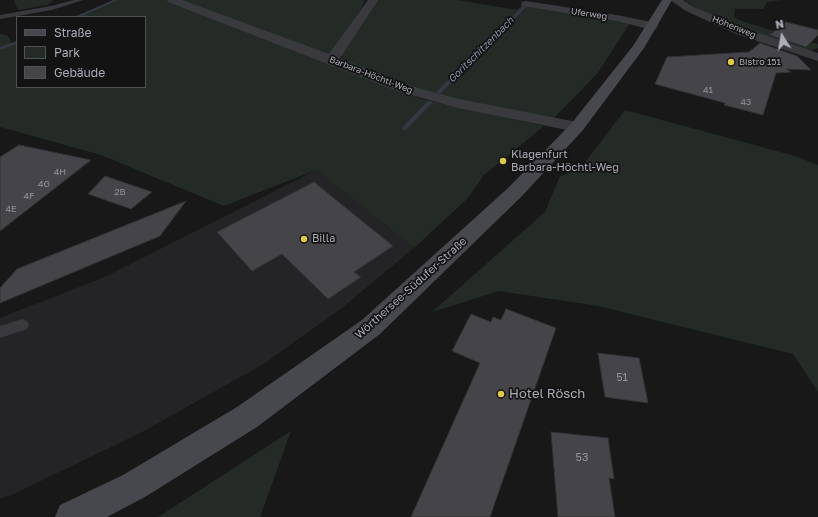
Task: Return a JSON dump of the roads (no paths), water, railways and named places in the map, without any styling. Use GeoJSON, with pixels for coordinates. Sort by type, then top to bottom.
{"type":"FeatureCollection","features":[{"type":"Feature","properties":{"kind":"main road","name":"Wörthersee-Südufer-Straße"},"geometry":{"type":"LineString","coordinates":[[72,517],[134,486],[247,417],[371,327],[514,192],[577,127],[616,77],[652,26],[667,0]]}},
{"type":"Feature","properties":{"kind":"street","name":"Barbara-Höchtl-Weg"},"geometry":{"type":"LineString","coordinates":[[172,0],[395,85],[429,96],[458,104],[577,127]]}},
{"type":"Feature","properties":{"kind":"street"},"geometry":{"type":"LineString","coordinates":[[332,60],[373,0]]}},
{"type":"Feature","properties":{"kind":"street","name":"Höhenweg"},"geometry":{"type":"LineString","coordinates":[[675,0],[690,9],[740,31],[816,56]]}},
{"type":"Feature","properties":{"kind":"street","name":"Uferweg"},"geometry":{"type":"LineString","coordinates":[[526,4],[617,18],[652,26]]}},
{"type":"Feature","properties":{"kind":"lane"},"geometry":{"type":"LineString","coordinates":[[0,17],[52,8],[80,0]]}},
{"type":"Feature","properties":{"kind":"lane"},"geometry":{"type":"LineString","coordinates":[[0,332],[22,325]]}},
{"type":"Feature","properties":{"kind":"waterway"},"geometry":{"type":"LineString","coordinates":[[78,16],[116,0]]}},
{"type":"Feature","properties":{"kind":"waterway","name":"Goritschitzenbach"},"geometry":{"type":"LineString","coordinates":[[439,92],[524,7]]}},
{"type":"Feature","properties":{"kind":"waterway"},"geometry":{"type":"LineString","coordinates":[[0,49],[16,42]]}},
{"type":"Feature","properties":{"kind":"waterway"},"geometry":{"type":"LineString","coordinates":[[404,129],[430,102]]}},
{"type":"Feature","properties":{"kind":"place","name":"Bistro 151"},"geometry":{"type":"Point","coordinates":[731,62]}},
{"type":"Feature","properties":{"kind":"place","name":"Klagenfurt Barbara-Höchtl-Weg"},"geometry":{"type":"Point","coordinates":[503,161]}},
{"type":"Feature","properties":{"kind":"place","name":"Billa"},"geometry":{"type":"Point","coordinates":[304,239]}},
{"type":"Feature","properties":{"kind":"place","name":"Hotel Rösch"},"geometry":{"type":"Point","coordinates":[501,394]}}]}
